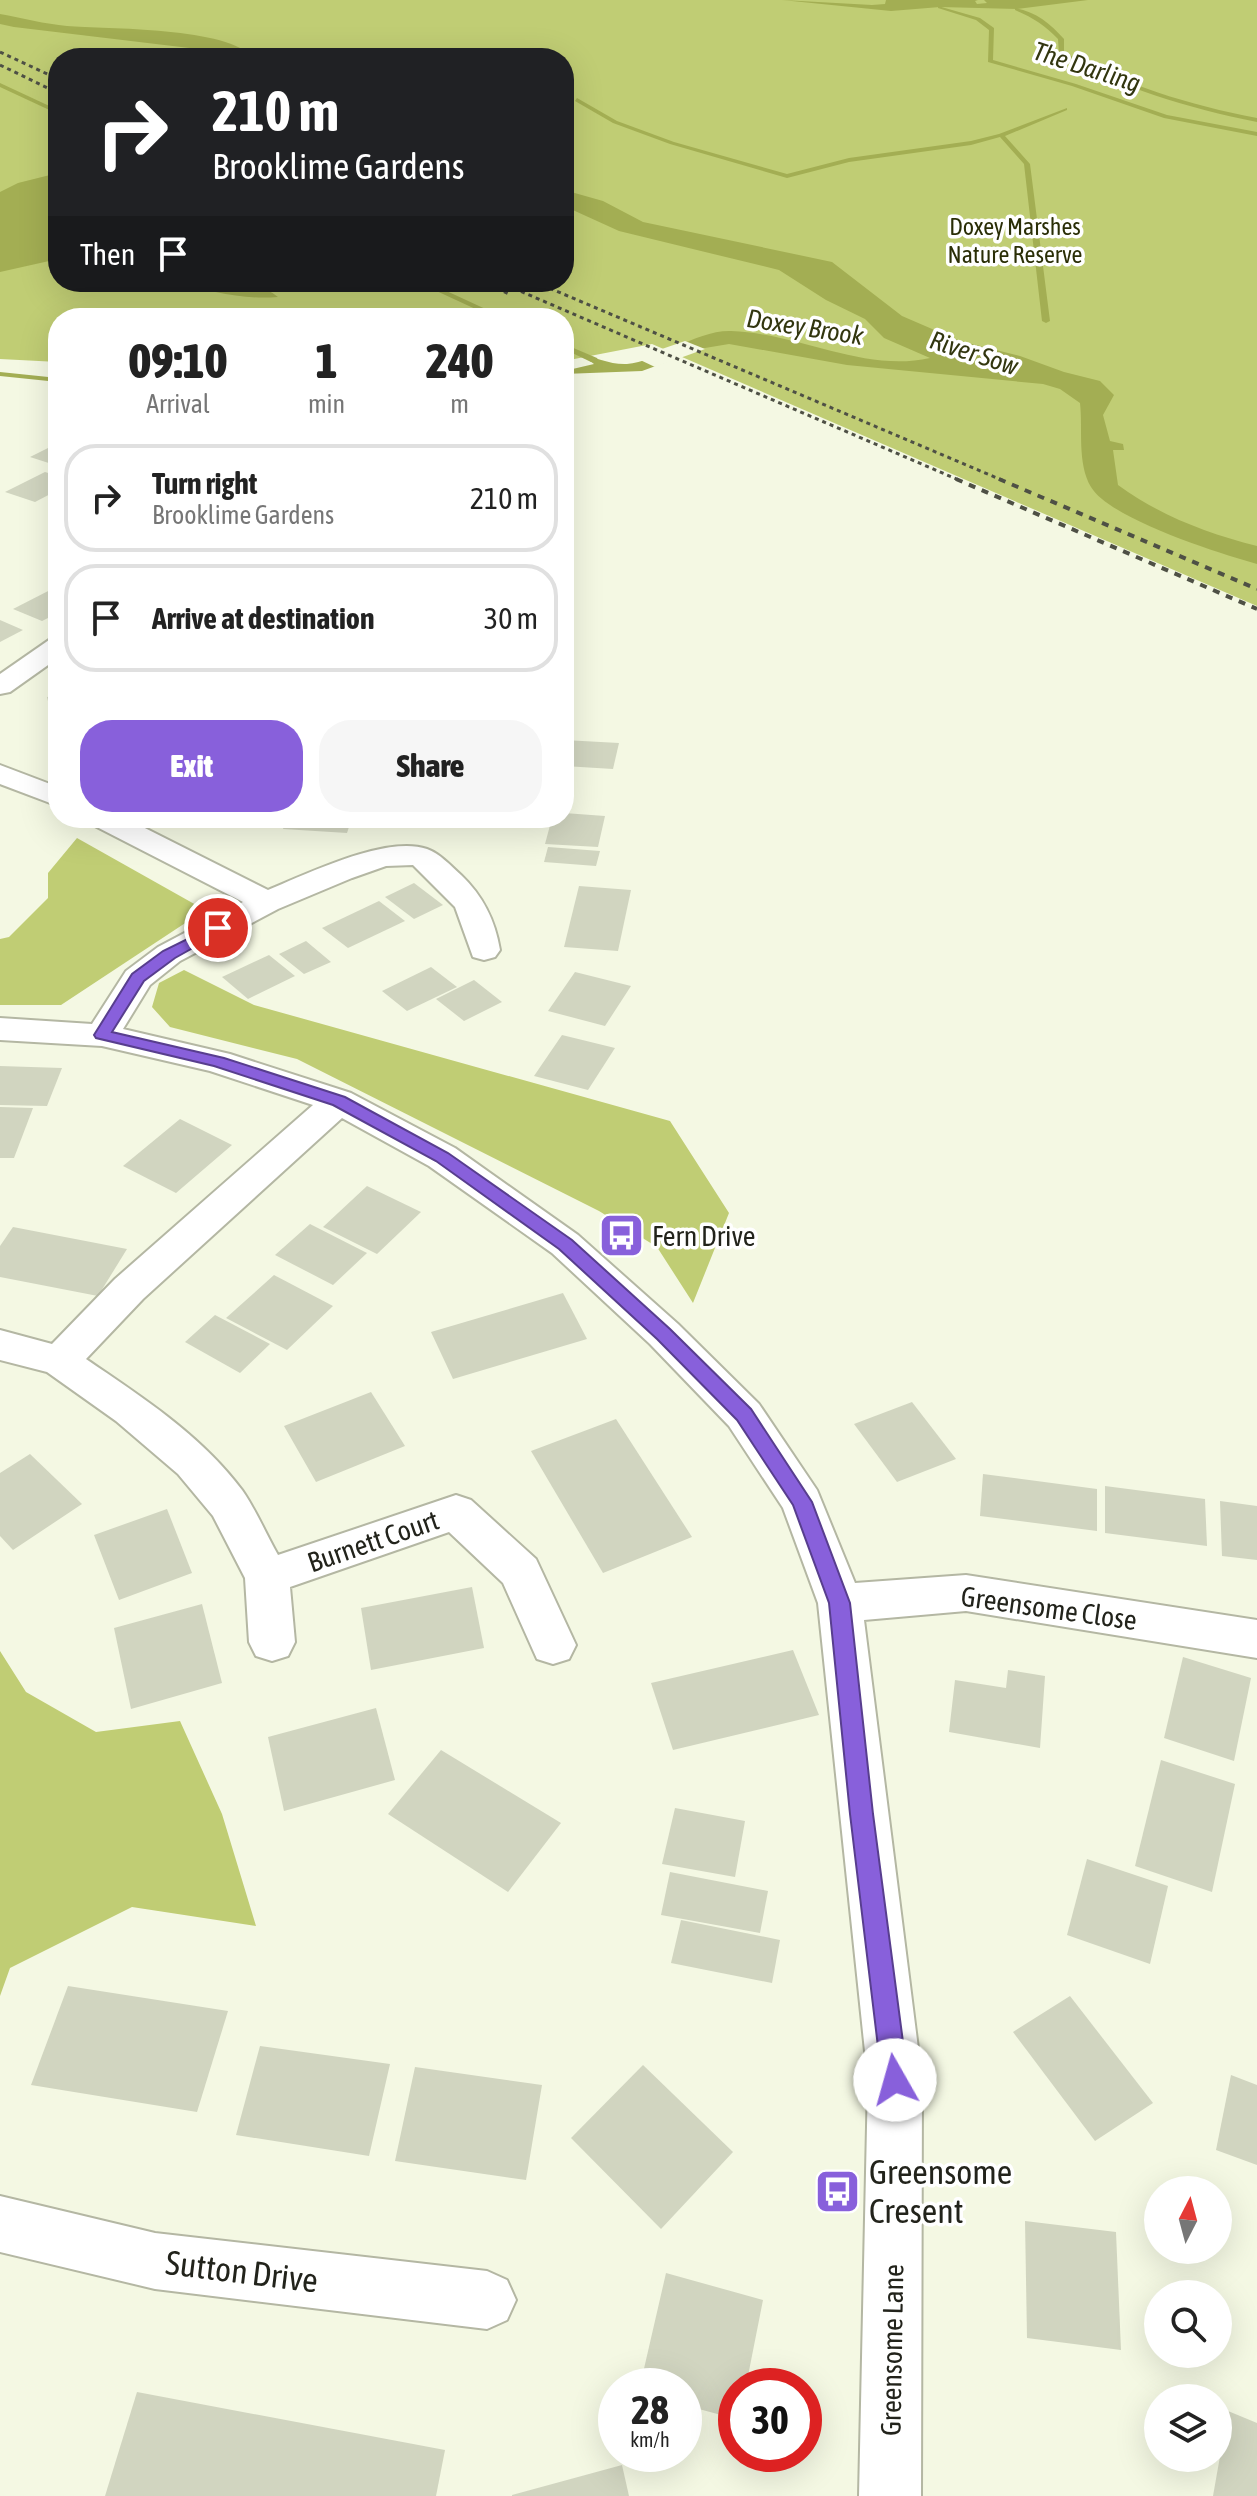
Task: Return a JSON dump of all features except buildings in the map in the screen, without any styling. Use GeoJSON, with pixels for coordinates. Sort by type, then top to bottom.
{"type":"FeatureCollection","features":[{"type":"Feature","properties":{"kind":"street"},"geometry":{"type":"LineString","coordinates":[[0,686],[48,653]]}},
{"type":"Feature","properties":{"kind":"street"},"geometry":{"type":"LineString","coordinates":[[0,774],[48,793]]}},
{"type":"Feature","properties":{"kind":"street"},"geometry":{"type":"LineString","coordinates":[[122,828],[267,902]]}},
{"type":"Feature","properties":{"kind":"street"},"geometry":{"type":"LineString","coordinates":[[102,1035],[138,978],[169,954],[267,902],[383,857],[420,856],[461,890],[481,926],[484,950]]}},
{"type":"Feature","properties":{"kind":"street","name":"Greensome Lane"},"geometry":{"type":"LineString","coordinates":[[0,1029],[102,1035],[218,1062],[339,1101],[442,1157],[565,1244],[674,1344],[744,1415],[802,1502],[840,1603],[895,2080],[890,2496]]}},
{"type":"Feature","properties":{"kind":"street"},"geometry":{"type":"LineString","coordinates":[[60,1361],[129,1289],[339,1101]]}},
{"type":"Feature","properties":{"kind":"street"},"geometry":{"type":"LineString","coordinates":[[0,1345],[60,1361],[131,1410],[193,1462],[228,1504],[267,1577],[272,1642]]}},
{"type":"Feature","properties":{"kind":"street","name":"Burnett Court"},"geometry":{"type":"LineString","coordinates":[[267,1577],[456,1512],[520,1572],[553,1645]]}},
{"type":"Feature","properties":{"kind":"street","name":"Greensome Close"},"geometry":{"type":"LineString","coordinates":[[840,1603],[966,1593],[1257,1639]]}},
{"type":"Feature","properties":{"kind":"street","name":"Sutton Drive"},"geometry":{"type":"LineString","coordinates":[[0,2224],[155,2261],[487,2300]]}},
{"type":"Feature","properties":{"kind":"green space","name":"Doxey Marshes Nature Reserve"},"geometry":{"type":"Polygon","coordinates":[[[0,0],[1257,0],[1257,606],[652,344],[574,359],[574,308],[48,308],[48,361],[0,359],[0,0]]]}},
{"type":"Feature","properties":{"kind":"green space"},"geometry":{"type":"Polygon","coordinates":[[[77,838],[205,910],[61,1005],[0,1005],[0,939],[9,937],[48,898],[48,873],[77,838]]]}},
{"type":"Feature","properties":{"kind":"green space"},"geometry":{"type":"Polygon","coordinates":[[[184,970],[254,1005],[670,1121],[729,1213],[693,1303],[657,1247],[599,1211],[297,1059],[170,1027],[152,1007],[159,983],[184,970]]]}},
{"type":"Feature","properties":{"kind":"green space"},"geometry":{"type":"Polygon","coordinates":[[[0,1651],[26,1692],[96,1732],[180,1721],[222,1814],[256,1926],[132,1907],[10,1968],[0,1996],[0,1651]]]}},
{"type":"Feature","properties":{"kind":"water"},"geometry":{"type":"Polygon","coordinates":[[[782,0],[872,5],[885,4],[886,0],[978,0],[975,1],[977,4],[987,3],[984,0],[1088,0],[1017,9],[940,7],[891,11],[782,0]]]}},
{"type":"Feature","properties":{"kind":"water"},"geometry":{"type":"Polygon","coordinates":[[[0,14],[67,26],[194,35],[240,48],[189,48],[0,24],[0,14]]]}},
{"type":"Feature","properties":{"kind":"water"},"geometry":{"type":"Polygon","coordinates":[[[48,176],[48,261],[0,272],[0,192],[18,183],[48,176]]]}},
{"type":"Feature","properties":{"kind":"water","name":"River Sow"},"geometry":{"type":"Polygon","coordinates":[[[574,193],[603,201],[643,222],[832,262],[902,316],[960,341],[1100,381],[1114,395],[1103,415],[1110,441],[1123,444],[1124,450],[1113,450],[1118,485],[1184,522],[1257,546],[1257,564],[1168,534],[1142,523],[1102,499],[1091,487],[1084,468],[1080,403],[1060,389],[1043,384],[847,365],[729,344],[705,348],[642,371],[574,374],[574,369],[594,364],[579,353],[627,364],[651,358],[704,335],[731,331],[781,338],[856,357],[905,361],[930,358],[884,338],[865,319],[826,300],[779,270],[619,231],[574,211],[574,193]]]}},
{"type":"Feature","properties":{"kind":"water"},"geometry":{"type":"Polygon","coordinates":[[[218,292],[270,292],[278,297],[265,298],[218,292]]]}},
{"type":"Feature","properties":{"kind":"pier"},"geometry":{"type":"Polygon","coordinates":[[[685,341],[705,349],[655,367],[636,358],[685,341]]]}},
{"type":"Feature","properties":{"kind":"waterway","name":"The Darling"},"geometry":{"type":"LineString","coordinates":[[940,7],[978,19],[992,29],[990,61],[1074,85],[1166,117],[1257,134]]}},
{"type":"Feature","properties":{"kind":"waterway"},"geometry":{"type":"LineString","coordinates":[[1017,9],[1041,21],[1056,34],[1061,39],[1061,53],[1107,76],[1181,102],[1257,120]]}},
{"type":"Feature","properties":{"kind":"waterway"},"geometry":{"type":"LineString","coordinates":[[0,85],[48,107]]}},
{"type":"Feature","properties":{"kind":"waterway"},"geometry":{"type":"LineString","coordinates":[[577,100],[615,122],[672,143],[787,176],[849,160],[971,143],[1001,135]]}},
{"type":"Feature","properties":{"kind":"waterway"},"geometry":{"type":"LineString","coordinates":[[1001,135],[1065,109]]}},
{"type":"Feature","properties":{"kind":"waterway"},"geometry":{"type":"LineString","coordinates":[[1001,135],[1027,164],[1046,321]]}},
{"type":"Feature","properties":{"kind":"waterway"},"geometry":{"type":"LineString","coordinates":[[443,292],[479,308]]}},
{"type":"Feature","properties":{"kind":"waterway"},"geometry":{"type":"LineString","coordinates":[[574,351],[594,360]]}},
{"type":"Feature","properties":{"kind":"waterway","name":"Doxey Brook"},"geometry":{"type":"LineString","coordinates":[[0,374],[48,379]]}},
{"type":"Feature","properties":{"kind":"railway"},"geometry":{"type":"LineString","coordinates":[[0,52],[48,74]]}},
{"type":"Feature","properties":{"kind":"railway"},"geometry":{"type":"LineString","coordinates":[[0,65],[48,88]]}},
{"type":"Feature","properties":{"kind":"railway"},"geometry":{"type":"LineString","coordinates":[[504,292],[509,294]]}},
{"type":"Feature","properties":{"kind":"railway"},"geometry":{"type":"LineString","coordinates":[[522,292],[559,308]]}},
{"type":"Feature","properties":{"kind":"railway"},"geometry":{"type":"LineString","coordinates":[[559,292],[1004,481]]}},
{"type":"Feature","properties":{"kind":"railway"},"geometry":{"type":"LineString","coordinates":[[574,314],[961,481]]}},
{"type":"Feature","properties":{"kind":"railway"},"geometry":{"type":"LineString","coordinates":[[956,479],[1257,609]]}},
{"type":"Feature","properties":{"kind":"railway"},"geometry":{"type":"LineString","coordinates":[[999,479],[1257,589]]}},
{"type":"Feature","properties":{"kind":"place","name":"Fern Drive"},"geometry":{"type":"Point","coordinates":[621,1236]}},
{"type":"Feature","properties":{"kind":"place","name":"Greensome Cresent"},"geometry":{"type":"Point","coordinates":[838,2191]}},
{"type":"Feature","properties":{"kind":"route"},"geometry":{"type":"LineString","coordinates":[[218,928],[169,954],[138,978],[102,1035],[218,1062],[339,1101],[442,1157],[565,1244],[664,1334],[744,1415],[802,1502],[840,1603],[895,2080]]}}]}
